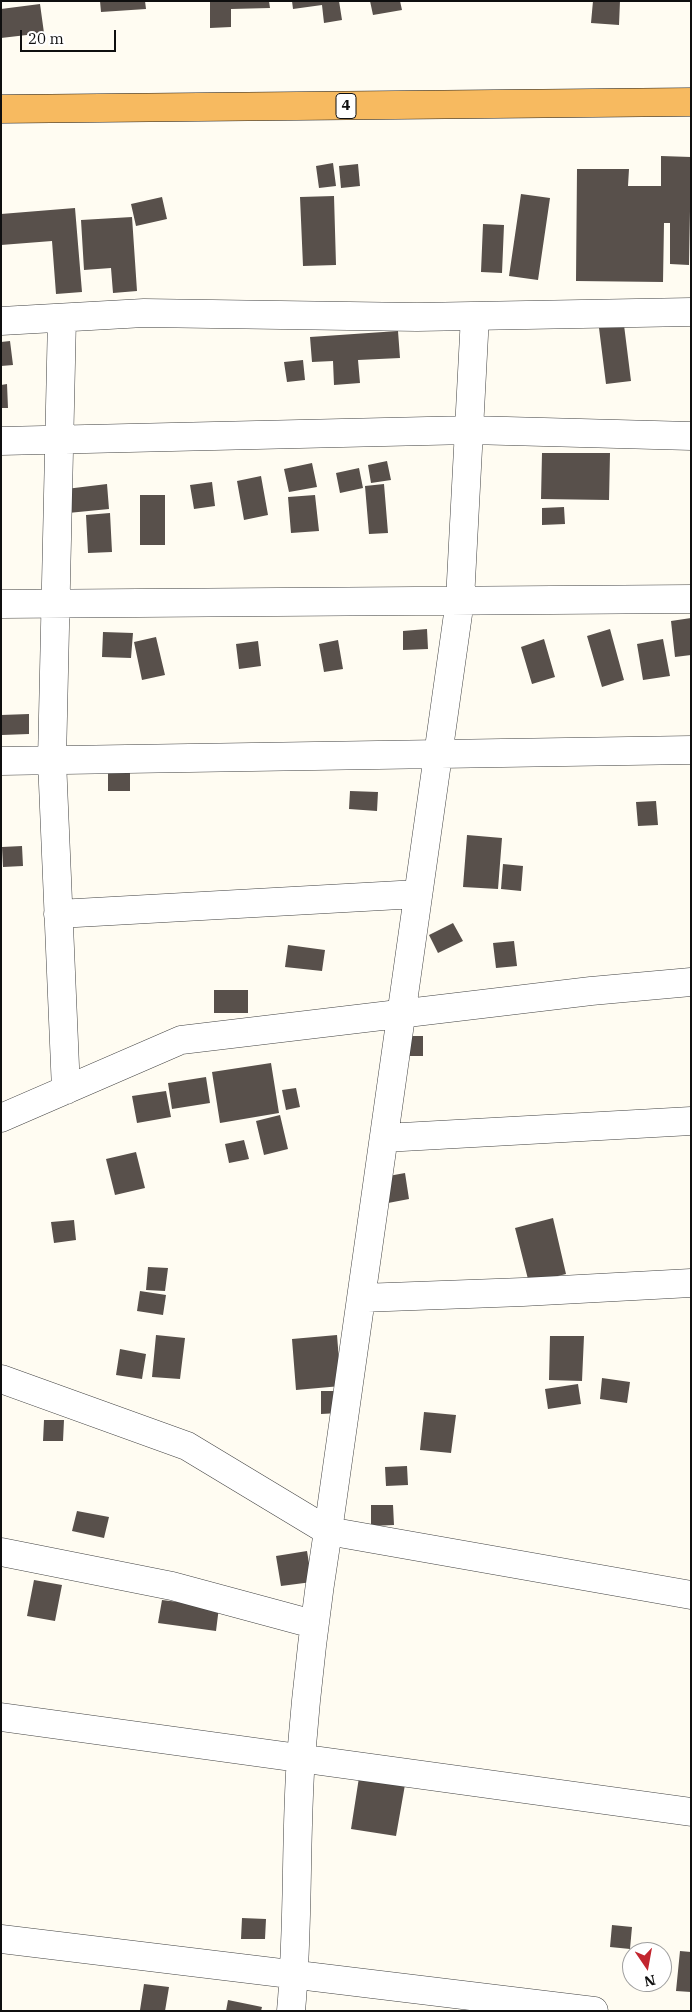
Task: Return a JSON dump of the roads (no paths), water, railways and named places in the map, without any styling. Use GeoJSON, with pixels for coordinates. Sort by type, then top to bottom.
{"type":"FeatureCollection","features":[{"type":"Feature","properties":{"kind":"highway","name":"4"},"geometry":{"type":"LineString","coordinates":[[1,109],[691,102]]}},
{"type":"Feature","properties":{"kind":"street"},"geometry":{"type":"LineString","coordinates":[[1,321],[144,314],[417,317],[691,312]]}},
{"type":"Feature","properties":{"kind":"street"},"geometry":{"type":"LineString","coordinates":[[291,2011],[294,1974],[301,1758],[314,1624],[460,600],[476,316]]}},
{"type":"Feature","properties":{"kind":"street"},"geometry":{"type":"LineString","coordinates":[[62,318],[52,760],[66,1090]]}},
{"type":"Feature","properties":{"kind":"street"},"geometry":{"type":"LineString","coordinates":[[1,441],[470,430],[691,436]]}},
{"type":"Feature","properties":{"kind":"street"},"geometry":{"type":"LineString","coordinates":[[1,604],[691,599]]}},
{"type":"Feature","properties":{"kind":"street"},"geometry":{"type":"LineString","coordinates":[[1,761],[691,750]]}},
{"type":"Feature","properties":{"kind":"street"},"geometry":{"type":"LineString","coordinates":[[58,914],[418,894]]}},
{"type":"Feature","properties":{"kind":"street"},"geometry":{"type":"LineString","coordinates":[[1,1118],[181,1040],[590,991],[691,982]]}},
{"type":"Feature","properties":{"kind":"street"},"geometry":{"type":"LineString","coordinates":[[384,1138],[691,1121]]}},
{"type":"Feature","properties":{"kind":"street"},"geometry":{"type":"LineString","coordinates":[[361,1298],[691,1283]]}},
{"type":"Feature","properties":{"kind":"street"},"geometry":{"type":"LineString","coordinates":[[1,1379],[186,1446],[328,1531],[691,1595]]}},
{"type":"Feature","properties":{"kind":"street"},"geometry":{"type":"LineString","coordinates":[[1,1552],[172,1586],[314,1624]]}},
{"type":"Feature","properties":{"kind":"street"},"geometry":{"type":"LineString","coordinates":[[1,1717],[691,1812]]}},
{"type":"Feature","properties":{"kind":"street"},"geometry":{"type":"LineString","coordinates":[[1,1939],[594,2011]]}}]}
